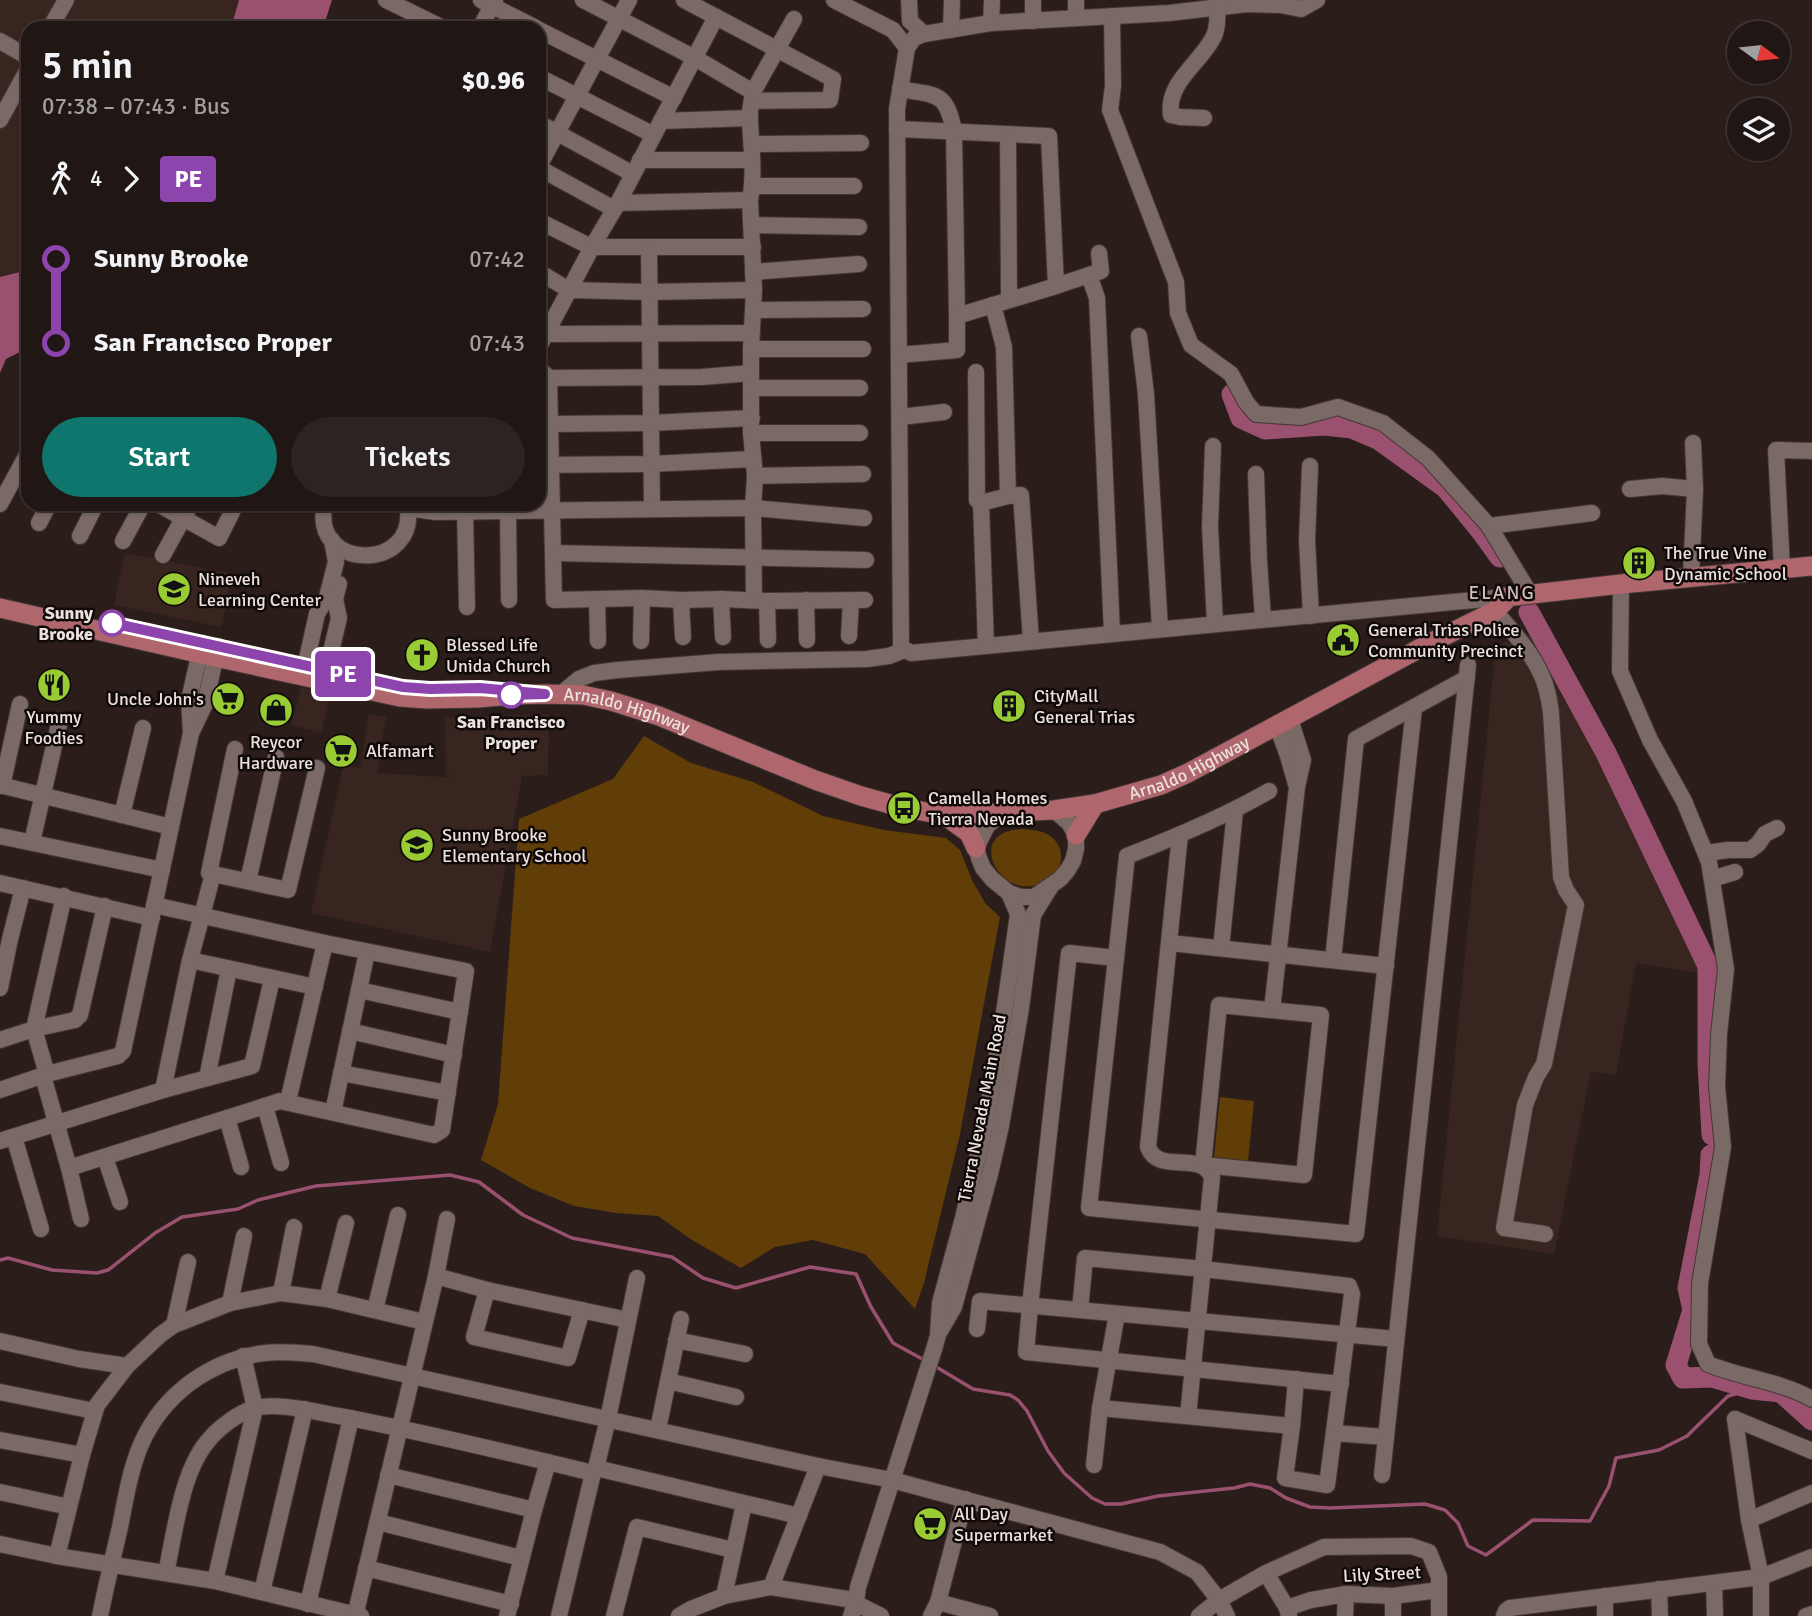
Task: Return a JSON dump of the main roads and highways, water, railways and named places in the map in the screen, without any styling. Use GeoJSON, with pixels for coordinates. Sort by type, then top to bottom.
{"type":"FeatureCollection","features":[{"type":"Feature","properties":{"kind":"main road","name":"Arnaldo Highway"},"geometry":{"type":"LineString","coordinates":[[0,606],[325,676],[403,687],[480,688],[583,695],[611,701],[659,716],[816,780],[904,808],[944,815],[1054,810],[1095,804],[1161,785],[1284,723],[1501,604],[1530,594],[1812,566]]}},
{"type":"Feature","properties":{"kind":"main road"},"geometry":{"type":"LineString","coordinates":[[1076,835],[1095,804]]}},
{"type":"Feature","properties":{"kind":"main road"},"geometry":{"type":"LineString","coordinates":[[944,815],[969,833],[976,848]]}},
{"type":"Feature","properties":{"kind":"waterway"},"geometry":{"type":"LineString","coordinates":[[1232,394],[1241,418],[1265,429],[1324,425],[1352,428],[1378,439],[1446,488],[1500,557]]}},
{"type":"Feature","properties":{"kind":"waterway"},"geometry":{"type":"LineString","coordinates":[[1529,612],[1606,753],[1708,966],[1708,1064],[1712,1135]]}},
{"type":"Feature","properties":{"kind":"waterway"},"geometry":{"type":"LineString","coordinates":[[1711,1155],[1710,1175],[1688,1288],[1693,1310],[1676,1365],[1683,1378],[1712,1377],[1752,1389],[1781,1392],[1812,1420]]}},
{"type":"Feature","properties":{"kind":"waterway"},"geometry":{"type":"LineString","coordinates":[[0,1260],[8,1258],[52,1270],[97,1273],[108,1270],[155,1233],[182,1217],[238,1209],[258,1200],[316,1186],[450,1175],[479,1182],[523,1215],[572,1238],[672,1257],[703,1278],[736,1288],[810,1267],[856,1274],[871,1307],[893,1343],[926,1361]]}},
{"type":"Feature","properties":{"kind":"waterway"},"geometry":{"type":"LineString","coordinates":[[933,1365],[973,1389],[1010,1395],[1018,1400],[1064,1473],[1092,1498],[1105,1504],[1121,1504],[1158,1496],[1250,1484],[1270,1488],[1286,1498],[1310,1507],[1425,1504],[1445,1510],[1458,1523],[1468,1546],[1486,1555],[1533,1520],[1590,1521],[1609,1486],[1616,1458],[1659,1450],[1687,1436],[1728,1396],[1752,1389]]}},
{"type":"Feature","properties":{"kind":"place","name":"The True Vine Dynamic School"},"geometry":{"type":"Point","coordinates":[1639,563]}},
{"type":"Feature","properties":{"kind":"place","name":"Nineveh Learning Center"},"geometry":{"type":"Point","coordinates":[174,589]}},
{"type":"Feature","properties":{"kind":"place","name":"Sunny Brooke"},"geometry":{"type":"Point","coordinates":[112,623]}},
{"type":"Feature","properties":{"kind":"place","name":"General Trias Police Community Precinct"},"geometry":{"type":"Point","coordinates":[1343,640]}},
{"type":"Feature","properties":{"kind":"place","name":"Blessed Life Unida Church"},"geometry":{"type":"Point","coordinates":[422,655]}},
{"type":"Feature","properties":{"kind":"place","name":"Yummy Foodies"},"geometry":{"type":"Point","coordinates":[54,685]}},
{"type":"Feature","properties":{"kind":"place","name":"San Francisco Proper"},"geometry":{"type":"Point","coordinates":[511,695]}},
{"type":"Feature","properties":{"kind":"place","name":"Uncle John's"},"geometry":{"type":"Point","coordinates":[228,699]}},
{"type":"Feature","properties":{"kind":"place","name":"CityMall General Trias"},"geometry":{"type":"Point","coordinates":[1009,706]}},
{"type":"Feature","properties":{"kind":"place","name":"Reycor Hardware"},"geometry":{"type":"Point","coordinates":[276,710]}},
{"type":"Feature","properties":{"kind":"place","name":"Alfamart"},"geometry":{"type":"Point","coordinates":[341,751]}},
{"type":"Feature","properties":{"kind":"place","name":"Camella Homes Tierra Nevada"},"geometry":{"type":"Point","coordinates":[904,808]}},
{"type":"Feature","properties":{"kind":"place","name":"Sunny Brooke Elementary School"},"geometry":{"type":"Point","coordinates":[417,845]}},
{"type":"Feature","properties":{"kind":"place","name":"All Day Supermarket"},"geometry":{"type":"Point","coordinates":[930,1524]}},
{"type":"Feature","properties":{"kind":"district","name":"ELANG"},"geometry":{"type":"Point","coordinates":[1502,593]}}]}
